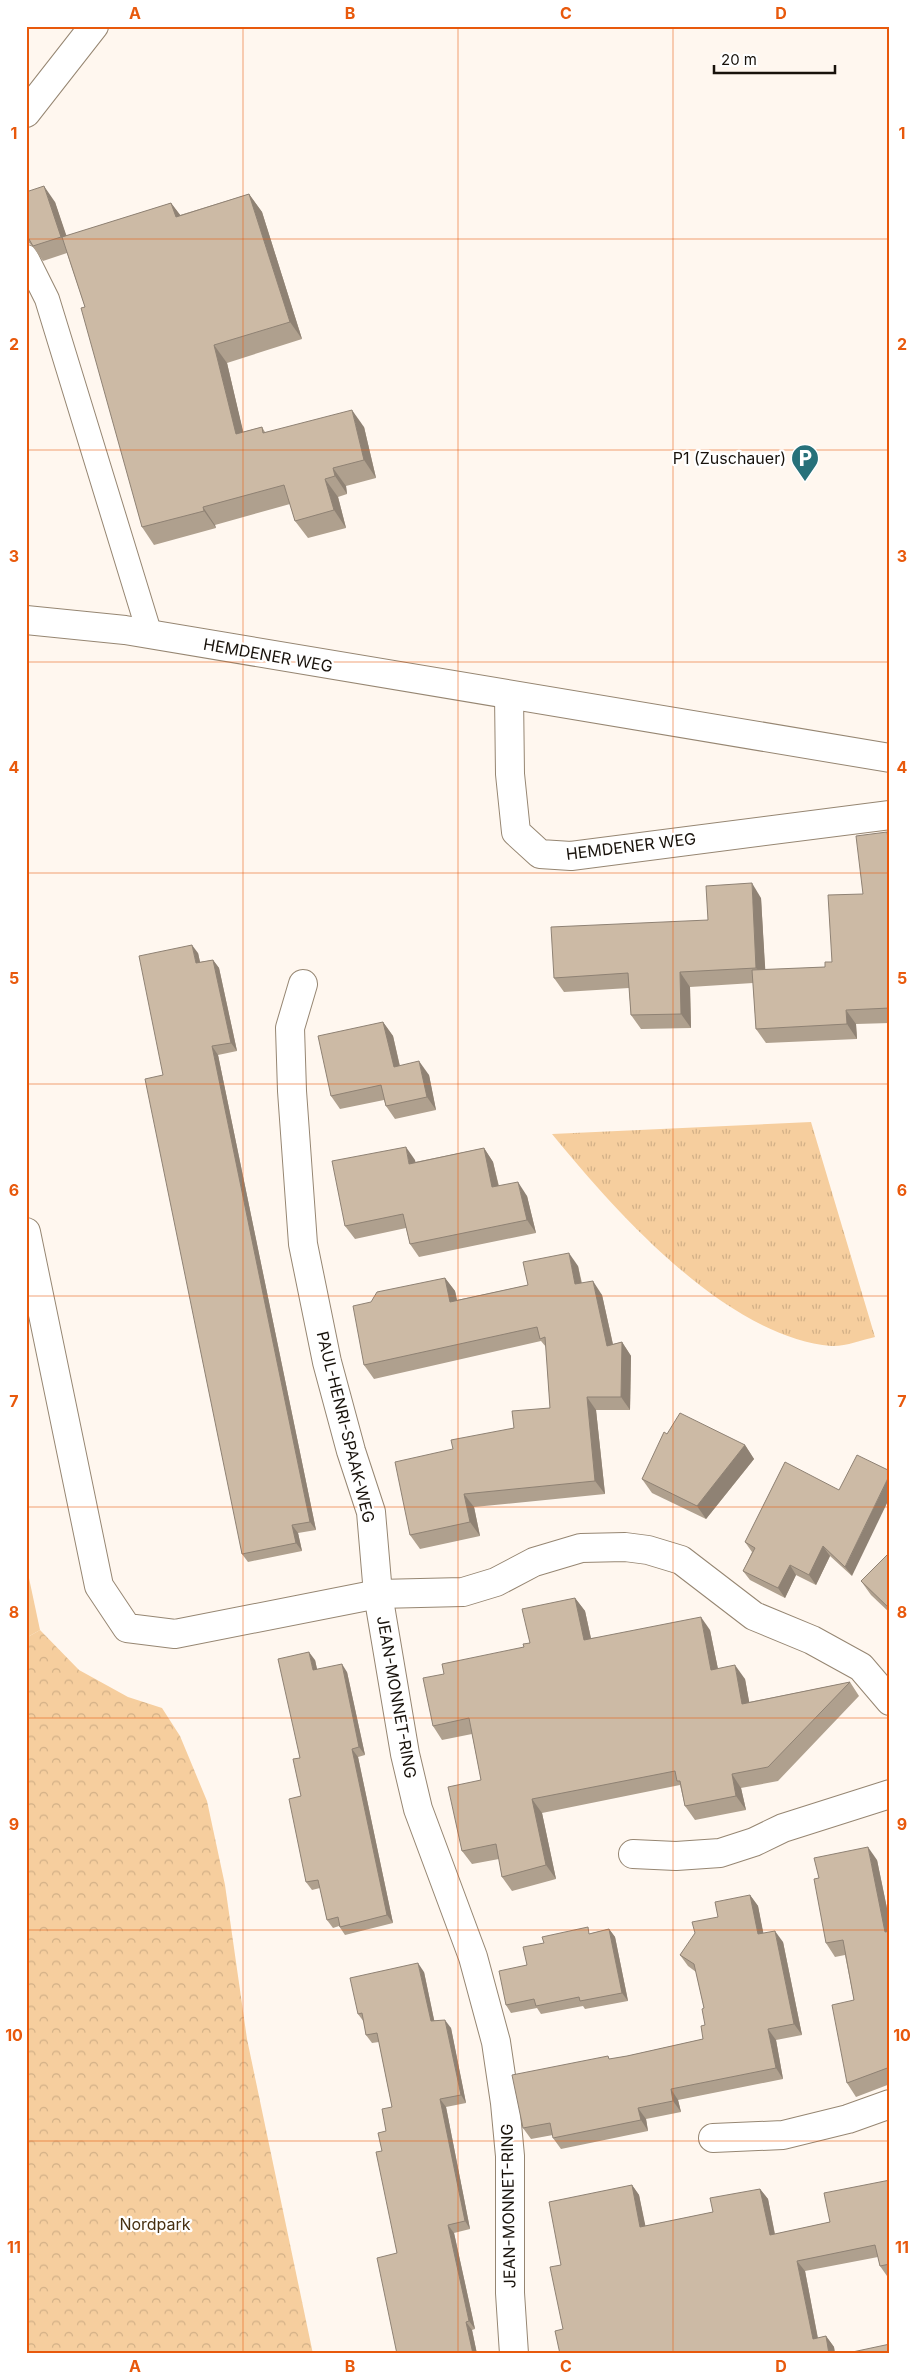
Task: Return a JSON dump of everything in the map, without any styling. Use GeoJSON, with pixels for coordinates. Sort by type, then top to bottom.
{"type":"FeatureCollection","features":[{"type":"Feature","properties":{"kind":"street"},"geometry":{"type":"LineString","coordinates":[[26,113],[94,26]]}},
{"type":"Feature","properties":{"kind":"street","name":"HEMDENER WEG"},"geometry":{"type":"LineString","coordinates":[[26,620],[150,635],[890,758]]}},
{"type":"Feature","properties":{"kind":"street","name":"HEMDENER WEG"},"geometry":{"type":"LineString","coordinates":[[509,695],[510,774],[516,832],[540,854],[571,856],[890,815]]}},
{"type":"Feature","properties":{"kind":"street","name":"PAUL-HENRI-SPAAK-WEG"},"geometry":{"type":"LineString","coordinates":[[302,984],[290,1028],[292,1091],[303,1244],[327,1362],[350,1451],[370,1512],[378,1594]]}},
{"type":"Feature","properties":{"kind":"street"},"geometry":{"type":"LineString","coordinates":[[26,1232],[98,1586],[127,1628],[175,1634],[378,1594]]}},
{"type":"Feature","properties":{"kind":"street","name":"JEAN-MONNET-RING"},"geometry":{"type":"LineString","coordinates":[[514,2354],[510,2292],[510,2156],[496,2042],[473,1957],[418,1809],[405,1754],[378,1594],[463,1592],[496,1582],[534,1562],[581,1548],[625,1547],[648,1550],[681,1560],[754,1616],[812,1640],[862,1667],[890,1701]]}},
{"type":"Feature","properties":{"kind":"street"},"geometry":{"type":"LineString","coordinates":[[633,1854],[676,1856],[720,1853],[754,1842],[783,1828],[890,1794]]}},
{"type":"Feature","properties":{"kind":"street"},"geometry":{"type":"LineString","coordinates":[[713,2138],[783,2135],[848,2119],[890,2104]]}},
{"type":"Feature","properties":{"kind":"lane"},"geometry":{"type":"LineString","coordinates":[[26,257],[47,299],[150,635]]}},
{"type":"Feature","properties":{"kind":"green space"},"geometry":{"type":"Polygon","coordinates":[[[811,1122],[875,1337],[842,1345],[831,1346],[791,1337],[752,1319],[713,1295],[675,1265],[640,1232],[607,1198],[552,1134],[811,1122]]]}},
{"type":"Feature","properties":{"kind":"green space"},"geometry":{"type":"Polygon","coordinates":[[[26,1564],[40,1630],[26,1638],[26,1564]]]}},
{"type":"Feature","properties":{"kind":"green space","name":"Nordpark"},"geometry":{"type":"Polygon","coordinates":[[[40,1630],[79,1670],[128,1697],[162,1708],[180,1736],[207,1801],[225,1885],[247,2039],[313,2354],[26,2354],[26,1638],[40,1630]]]}},
{"type":"Feature","properties":{"kind":"building"},"geometry":{"type":"Polygon","coordinates":[[[44,186],[61,237],[33,246],[26,234],[26,192],[44,186]]]}},
{"type":"Feature","properties":{"kind":"building"},"geometry":{"type":"Polygon","coordinates":[[[249,194],[290,322],[214,345],[236,434],[262,427],[263,433],[352,410],[364,460],[333,468],[335,476],[325,479],[334,510],[295,521],[284,485],[203,507],[204,511],[142,527],[81,308],[85,307],[62,237],[171,203],[176,217],[249,194]]]}},
{"type":"Feature","properties":{"kind":"building"},"geometry":{"type":"Polygon","coordinates":[[[887,832],[890,850],[890,1008],[846,1010],[847,1024],[756,1029],[752,970],[825,967],[825,962],[832,962],[828,895],[863,894],[856,836],[887,832]]]}},
{"type":"Feature","properties":{"kind":"building"},"geometry":{"type":"Polygon","coordinates":[[[752,883],[756,968],[680,972],[681,1014],[631,1015],[628,973],[554,978],[551,927],[708,920],[706,886],[752,883]]]}},
{"type":"Feature","properties":{"kind":"building"},"geometry":{"type":"Polygon","coordinates":[[[192,945],[196,963],[213,960],[231,1043],[212,1046],[310,1522],[292,1525],[296,1543],[242,1554],[145,1079],[163,1075],[139,956],[192,945]]]}},
{"type":"Feature","properties":{"kind":"building"},"geometry":{"type":"Polygon","coordinates":[[[383,1022],[394,1067],[419,1061],[427,1097],[386,1106],[381,1085],[331,1096],[318,1036],[383,1022]]]}},
{"type":"Feature","properties":{"kind":"building"},"geometry":{"type":"Polygon","coordinates":[[[406,1147],[409,1164],[484,1148],[492,1187],[518,1182],[527,1220],[410,1244],[403,1214],[345,1226],[332,1161],[406,1147]]]}},
{"type":"Feature","properties":{"kind":"building"},"geometry":{"type":"Polygon","coordinates":[[[569,1253],[575,1284],[593,1281],[607,1346],[622,1342],[621,1397],[587,1397],[595,1481],[464,1494],[470,1522],[410,1535],[395,1462],[453,1449],[451,1440],[514,1428],[512,1411],[550,1408],[545,1337],[540,1339],[537,1327],[364,1365],[353,1306],[371,1302],[377,1292],[445,1278],[450,1302],[528,1285],[523,1262],[569,1253]]]}},
{"type":"Feature","properties":{"kind":"building"},"geometry":{"type":"Polygon","coordinates":[[[680,1413],[745,1445],[697,1506],[642,1479],[664,1432],[667,1434],[680,1413]]]}},
{"type":"Feature","properties":{"kind":"building"},"geometry":{"type":"Polygon","coordinates":[[[857,1455],[890,1471],[890,1474],[845,1567],[823,1546],[809,1575],[790,1565],[778,1588],[743,1571],[755,1548],[745,1542],[785,1462],[839,1490],[857,1455]]]}},
{"type":"Feature","properties":{"kind":"building"},"geometry":{"type":"Polygon","coordinates":[[[890,1552],[890,1609],[861,1581],[890,1552]]]}},
{"type":"Feature","properties":{"kind":"building"},"geometry":{"type":"Polygon","coordinates":[[[575,1598],[584,1640],[701,1617],[711,1670],[735,1665],[742,1704],[850,1682],[768,1767],[732,1774],[736,1796],[685,1806],[680,1781],[677,1781],[675,1771],[532,1799],[546,1865],[502,1877],[496,1844],[462,1851],[448,1787],[481,1780],[469,1718],[433,1726],[423,1678],[444,1674],[442,1664],[524,1647],[523,1644],[530,1643],[522,1609],[575,1598]]]}},
{"type":"Feature","properties":{"kind":"building"},"geometry":{"type":"Polygon","coordinates":[[[309,1652],[313,1670],[342,1664],[359,1747],[352,1749],[387,1915],[340,1927],[338,1917],[327,1920],[318,1880],[306,1882],[289,1799],[301,1796],[293,1759],[300,1758],[278,1659],[309,1652]]]}},
{"type":"Feature","properties":{"kind":"building"},"geometry":{"type":"Polygon","coordinates":[[[868,1847],[885,1932],[890,1931],[890,2067],[847,2083],[832,2005],[854,2000],[843,1940],[826,1943],[814,1879],[819,1878],[814,1858],[868,1847]]]}},
{"type":"Feature","properties":{"kind":"building"},"geometry":{"type":"Polygon","coordinates":[[[750,1895],[758,1934],[775,1931],[794,2024],[768,2029],[776,2068],[671,2089],[673,2101],[638,2108],[641,2120],[553,2138],[550,2123],[523,2128],[512,2075],[608,2056],[609,2059],[627,2056],[703,2039],[701,2026],[705,2025],[702,2009],[704,2008],[694,1964],[680,1955],[695,1933],[692,1922],[718,1917],[715,1902],[750,1895]]]}},
{"type":"Feature","properties":{"kind":"building"},"geometry":{"type":"Polygon","coordinates":[[[588,1927],[589,1934],[609,1929],[622,1993],[580,2001],[579,1997],[536,2006],[534,1999],[506,2005],[499,1971],[527,1965],[523,1947],[544,1943],[542,1937],[588,1927]]]}},
{"type":"Feature","properties":{"kind":"building"},"geometry":{"type":"Polygon","coordinates":[[[418,1963],[431,2021],[445,2020],[461,2095],[440,2099],[465,2221],[448,2225],[469,2321],[466,2322],[473,2354],[397,2354],[377,2258],[397,2253],[376,2152],[382,2151],[378,2133],[386,2131],[382,2109],[392,2107],[377,2033],[366,2035],[362,2013],[358,2014],[350,1978],[418,1963]]]}},
{"type":"Feature","properties":{"kind":"building"},"geometry":{"type":"Polygon","coordinates":[[[890,2180],[890,2264],[880,2266],[875,2245],[797,2261],[813,2339],[826,2336],[829,2354],[560,2354],[555,2331],[563,2329],[550,2267],[561,2265],[549,2202],[632,2185],[640,2227],[713,2212],[710,2198],[760,2189],[770,2235],[830,2222],[824,2193],[890,2180]]]}},
{"type":"Feature","properties":{"kind":"building"},"geometry":{"type":"Polygon","coordinates":[[[890,2344],[890,2354],[843,2354],[890,2344]]]}},
{"type":"Feature","properties":{"kind":"place","name":"P1 (Zuschauer)"},"geometry":{"type":"Point","coordinates":[805,482]}}]}
